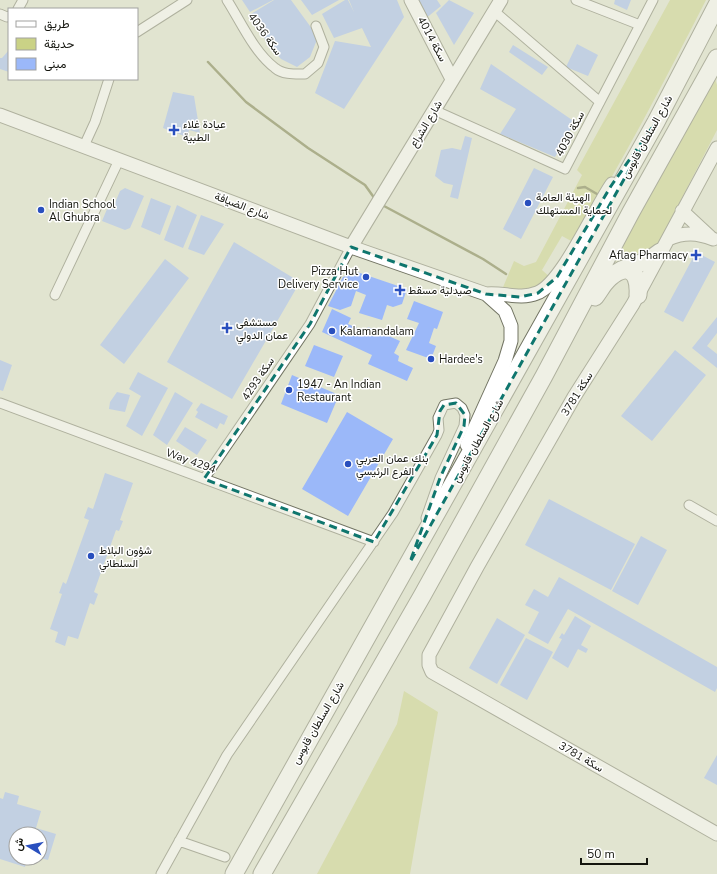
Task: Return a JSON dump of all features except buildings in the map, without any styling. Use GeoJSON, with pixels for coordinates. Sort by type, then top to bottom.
{"type":"FeatureCollection","features":[{"type":"Feature","properties":{"kind":"highway","name":"شارع السلطان قابوس"},"geometry":{"type":"LineString","coordinates":[[234,874],[656,122],[717,5]]}},
{"type":"Feature","properties":{"kind":"highway","name":"شارع السلطان قابوس"},"geometry":{"type":"LineString","coordinates":[[262,874],[422,596],[544,376],[631,212],[717,58]]}},
{"type":"Feature","properties":{"kind":"highway"},"geometry":{"type":"LineString","coordinates":[[544,376],[605,283],[622,270],[649,260],[664,245]]}},
{"type":"Feature","properties":{"kind":"highway"},"geometry":{"type":"LineString","coordinates":[[622,270],[629,270],[636,274],[639,282],[638,294]]}},
{"type":"Feature","properties":{"kind":"street"},"geometry":{"type":"LineString","coordinates":[[138,31],[187,0]]}},
{"type":"Feature","properties":{"kind":"street","name":"سكة 4036"},"geometry":{"type":"LineString","coordinates":[[227,0],[265,57],[276,69],[289,74],[305,74],[318,63],[324,47],[316,26]]}},
{"type":"Feature","properties":{"kind":"street","name":"سكة 4014"},"geometry":{"type":"LineString","coordinates":[[411,0],[452,78]]}},
{"type":"Feature","properties":{"kind":"street","name":"شارع الشراع"},"geometry":{"type":"LineString","coordinates":[[351,247],[452,78],[501,0]]}},
{"type":"Feature","properties":{"kind":"street"},"geometry":{"type":"LineString","coordinates":[[576,0],[640,25]]}},
{"type":"Feature","properties":{"kind":"street","name":"سكة 4030"},"geometry":{"type":"LineString","coordinates":[[434,110],[565,169],[653,0]]}},
{"type":"Feature","properties":{"kind":"street"},"geometry":{"type":"LineString","coordinates":[[494,11],[600,102]]}},
{"type":"Feature","properties":{"kind":"street"},"geometry":{"type":"LineString","coordinates":[[84,146],[109,80]]}},
{"type":"Feature","properties":{"kind":"street","name":"شارع الضيافة"},"geometry":{"type":"LineString","coordinates":[[0,115],[351,247],[486,294]]}},
{"type":"Feature","properties":{"kind":"street"},"geometry":{"type":"LineString","coordinates":[[486,294],[495,293],[520,296],[538,293],[557,277],[611,186],[656,122]]}},
{"type":"Feature","properties":{"kind":"street","name":"سكة 3781"},"geometry":{"type":"LineString","coordinates":[[717,148],[638,294],[615,334],[574,397],[477,567],[438,641],[434,664],[446,679],[717,834]]}},
{"type":"Feature","properties":{"kind":"street"},"geometry":{"type":"LineString","coordinates":[[54,296],[119,160]]}},
{"type":"Feature","properties":{"kind":"street"},"geometry":{"type":"LineString","coordinates":[[682,211],[715,241]]}},
{"type":"Feature","properties":{"kind":"street"},"geometry":{"type":"LineString","coordinates":[[664,245],[679,234],[691,233],[715,241]]}},
{"type":"Feature","properties":{"kind":"street","name":"سكة 4293"},"geometry":{"type":"LineString","coordinates":[[204,479],[310,324],[351,247]]}},
{"type":"Feature","properties":{"kind":"street"},"geometry":{"type":"LineString","coordinates":[[437,514],[505,361],[511,341],[511,326],[506,311],[486,294]]}},
{"type":"Feature","properties":{"kind":"street","name":"Way 4294"},"geometry":{"type":"LineString","coordinates":[[0,403],[374,542]]}},
{"type":"Feature","properties":{"kind":"street"},"geometry":{"type":"LineString","coordinates":[[161,874],[227,755],[374,542],[437,435],[439,430],[438,418],[440,411],[444,405],[456,403],[462,408],[465,415],[464,426],[440,478],[410,562]]}},
{"type":"Feature","properties":{"kind":"street"},"geometry":{"type":"LineString","coordinates":[[689,505],[717,521]]}},
{"type":"Feature","properties":{"kind":"street"},"geometry":{"type":"LineString","coordinates":[[179,841],[225,857]]}},
{"type":"Feature","properties":{"kind":"highlighted area"},"geometry":{"type":"Polygon","coordinates":[[[656,122],[437,514],[410,562],[440,478],[464,426],[465,415],[456,403],[444,405],[440,411],[437,435],[374,542],[204,479],[310,324],[351,247],[486,294],[520,297],[538,293],[557,277],[611,186],[656,122]]]}},
{"type":"Feature","properties":{"kind":"green space"},"geometry":{"type":"Polygon","coordinates":[[[670,0],[706,0],[609,182],[573,242],[562,236],[542,270],[551,278],[537,290],[501,292],[514,261],[524,266],[536,262],[582,175],[577,170],[670,0]]]}},
{"type":"Feature","properties":{"kind":"green space"},"geometry":{"type":"Polygon","coordinates":[[[714,76],[717,85],[717,130],[657,246],[612,263],[714,76]]]}},
{"type":"Feature","properties":{"kind":"green space"},"geometry":{"type":"Polygon","coordinates":[[[404,691],[438,712],[410,874],[317,874],[397,724],[404,691]]]}},
{"type":"Feature","properties":{"kind":"waterway"},"geometry":{"type":"LineString","coordinates":[[208,62],[246,102],[308,148],[365,185],[375,199]]}},
{"type":"Feature","properties":{"kind":"waterway"},"geometry":{"type":"LineString","coordinates":[[578,188],[585,187],[597,194]]}},
{"type":"Feature","properties":{"kind":"waterway"},"geometry":{"type":"LineString","coordinates":[[384,206],[483,259],[506,274]]}},
{"type":"Feature","properties":{"kind":"place","name":"عيادة غلاء الطبية"},"geometry":{"type":"Point","coordinates":[174,130]}},
{"type":"Feature","properties":{"kind":"place","name":"الهيئة العامة لحماية المستهلك"},"geometry":{"type":"Point","coordinates":[528,203]}},
{"type":"Feature","properties":{"kind":"place","name":"Indian School Al Ghubra"},"geometry":{"type":"Point","coordinates":[41,210]}},
{"type":"Feature","properties":{"kind":"place","name":"Aflag Pharmacy"},"geometry":{"type":"Point","coordinates":[696,255]}},
{"type":"Feature","properties":{"kind":"place","name":"Pizza Hut Delivery Service"},"geometry":{"type":"Point","coordinates":[366,277]}},
{"type":"Feature","properties":{"kind":"place","name":"صيدلية مسقط"},"geometry":{"type":"Point","coordinates":[400,290]}},
{"type":"Feature","properties":{"kind":"place","name":"مستشفى عمان الدولي"},"geometry":{"type":"Point","coordinates":[227,328]}},
{"type":"Feature","properties":{"kind":"place","name":"Kalamandalam"},"geometry":{"type":"Point","coordinates":[332,331]}},
{"type":"Feature","properties":{"kind":"place","name":"Hardee's"},"geometry":{"type":"Point","coordinates":[431,359]}},
{"type":"Feature","properties":{"kind":"place","name":"1947 - An Indian Restaurant"},"geometry":{"type":"Point","coordinates":[289,390]}},
{"type":"Feature","properties":{"kind":"place","name":"بنك عمان العربي الفرع الرئيسي"},"geometry":{"type":"Point","coordinates":[348,464]}},
{"type":"Feature","properties":{"kind":"place","name":"شؤون البلاط السلطاني"},"geometry":{"type":"Point","coordinates":[91,556]}}]}
